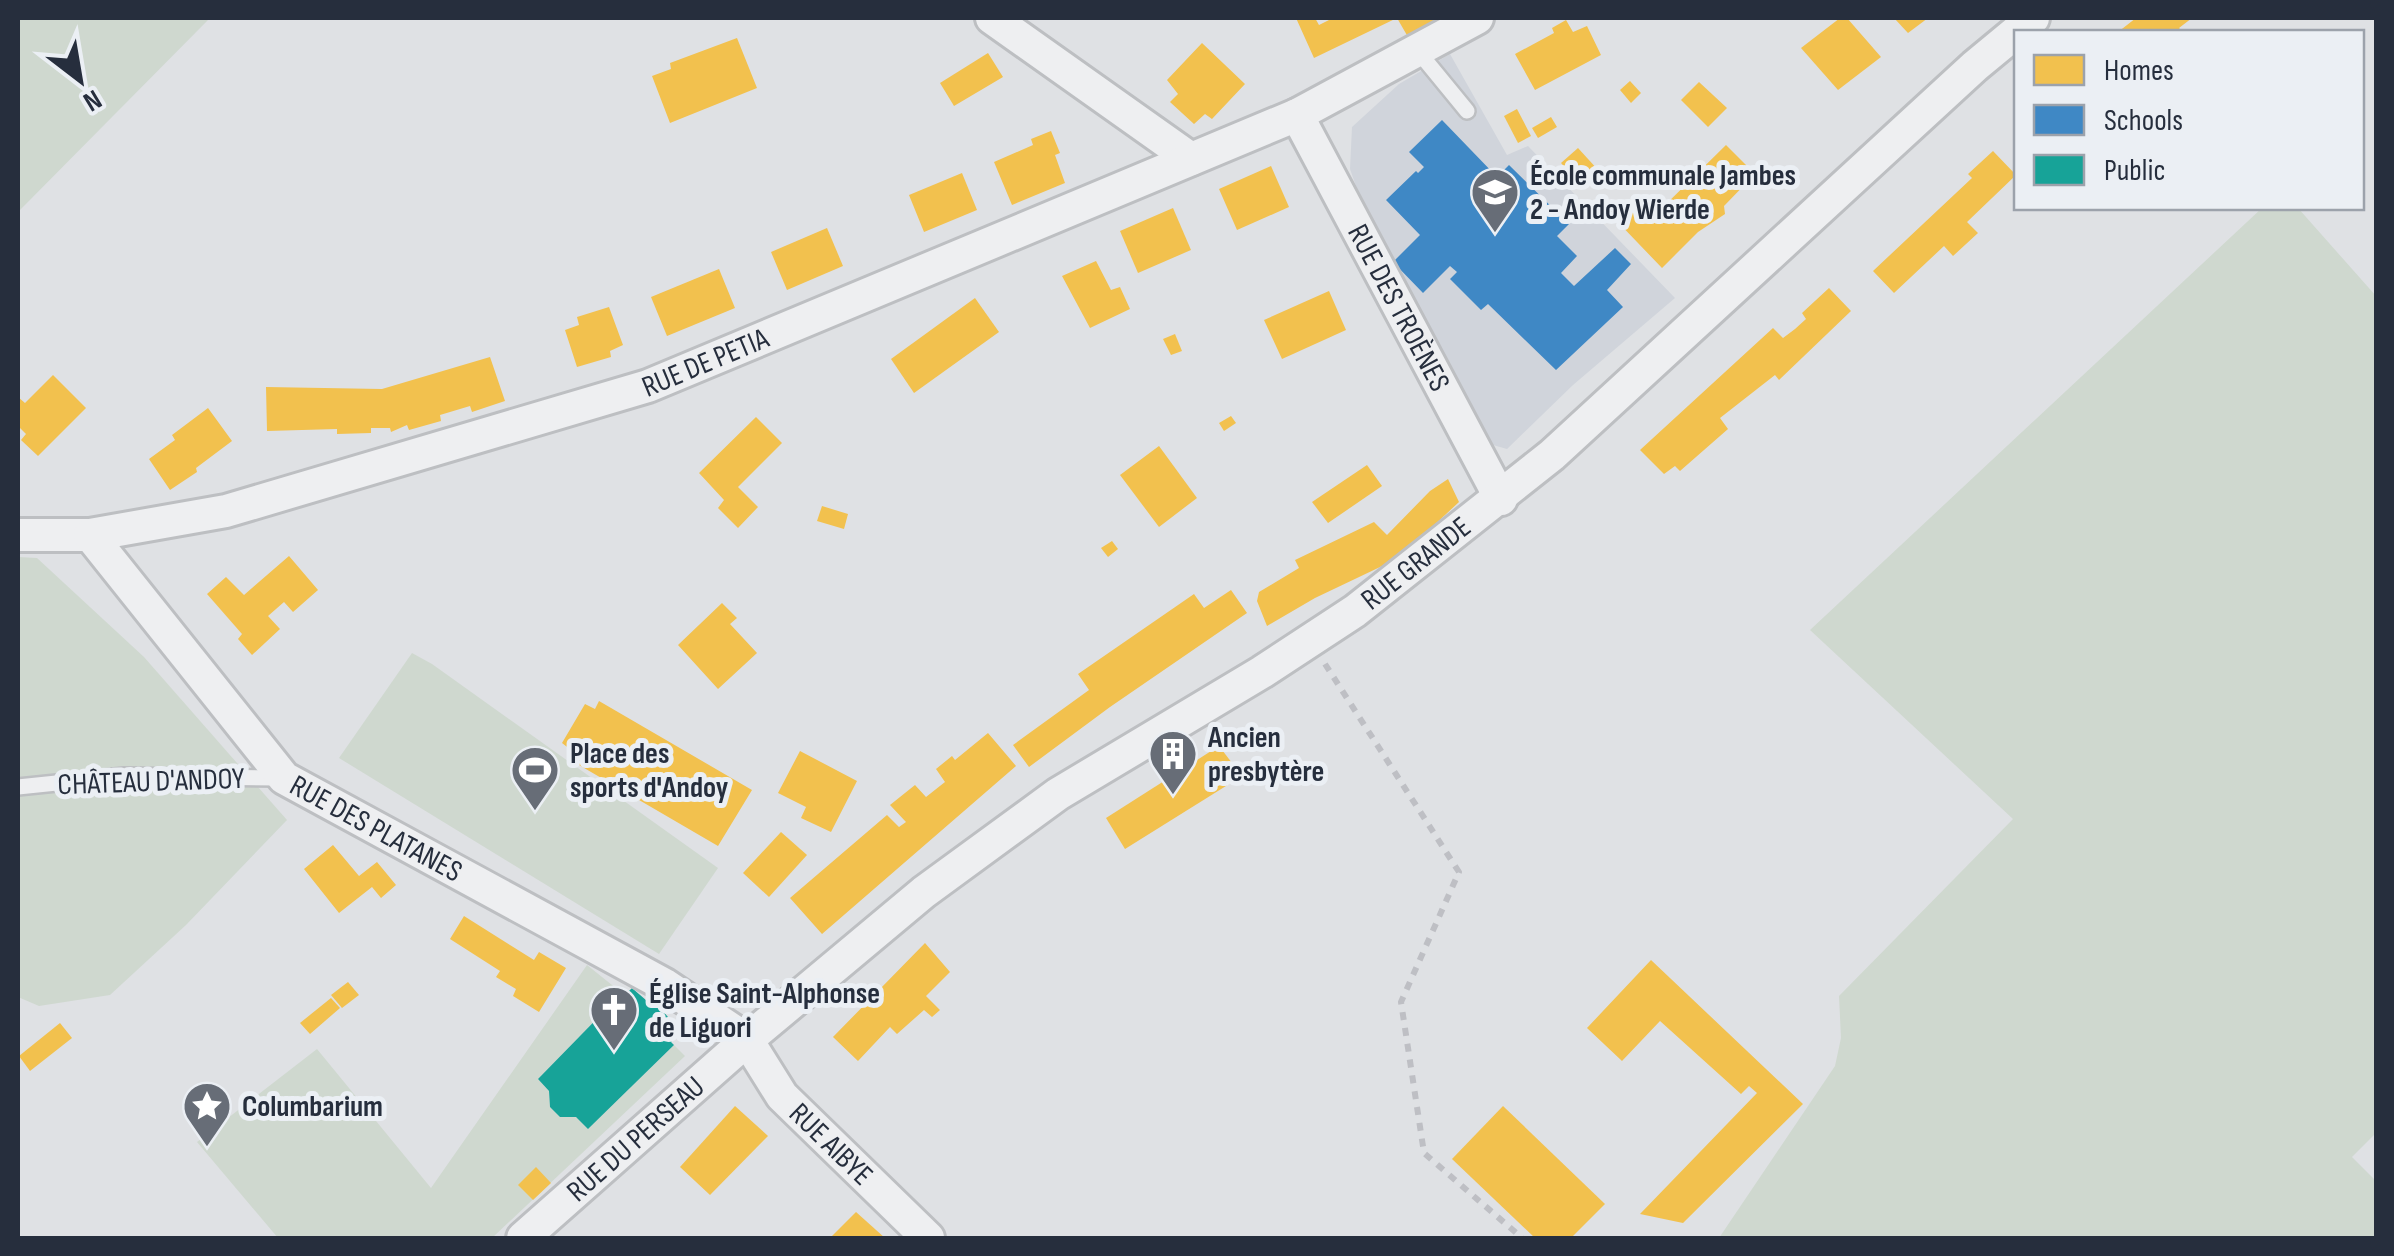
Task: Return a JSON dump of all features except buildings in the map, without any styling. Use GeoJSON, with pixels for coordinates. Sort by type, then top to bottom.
{"type":"FeatureCollection","features":[{"type":"Feature","properties":{"kind":"street"},"geometry":{"type":"LineString","coordinates":[[992,18],[1190,159]]}},
{"type":"Feature","properties":{"kind":"street","name":"RUE DE PETIA"},"geometry":{"type":"LineString","coordinates":[[90,535],[226,511],[648,386],[1297,115],[1477,18]]}},
{"type":"Feature","properties":{"kind":"street","name":"RUE GRANDE"},"geometry":{"type":"LineString","coordinates":[[747,1040],[924,892],[1058,794],[1355,612],[1501,498],[2014,34]]}},
{"type":"Feature","properties":{"kind":"street","name":"RUE DES TROÈNES"},"geometry":{"type":"LineString","coordinates":[[1297,115],[1501,498]]}},
{"type":"Feature","properties":{"kind":"street"},"geometry":{"type":"LineString","coordinates":[[18,535],[90,535]]}},
{"type":"Feature","properties":{"kind":"street","name":"RUE DES PLATANES"},"geometry":{"type":"LineString","coordinates":[[90,535],[284,778],[665,985],[747,1040]]}},
{"type":"Feature","properties":{"kind":"street","name":"RUE DU PERSEAU"},"geometry":{"type":"LineString","coordinates":[[523,1238],[747,1040]]}},
{"type":"Feature","properties":{"kind":"street","name":"RUE AIBYE"},"geometry":{"type":"LineString","coordinates":[[747,1040],[782,1096],[928,1238]]}},
{"type":"Feature","properties":{"kind":"lane"},"geometry":{"type":"LineString","coordinates":[[1418,50],[1467,111]]}},
{"type":"Feature","properties":{"kind":"lane","name":"CHÂTEAU D'ANDOY"},"geometry":{"type":"LineString","coordinates":[[18,787],[124,776],[284,778]]}},
{"type":"Feature","properties":{"kind":"path"},"geometry":{"type":"LineString","coordinates":[[1310,642],[1459,872],[1400,1002],[1424,1153],[1522,1238]]}},
{"type":"Feature","properties":{"kind":"shaded area"},"geometry":{"type":"Polygon","coordinates":[[[18,18],[210,18],[18,212],[18,18]]]}},
{"type":"Feature","properties":{"kind":"shaded area","name":"École communale Jambes 2 - Andoy Wierde"},"geometry":{"type":"Polygon","coordinates":[[[1450,54],[1507,155],[1528,146],[1675,298],[1573,385],[1507,449],[1486,443],[1428,325],[1365,212],[1350,169],[1352,127],[1399,84],[1450,54]]]}},
{"type":"Feature","properties":{"kind":"shaded area"},"geometry":{"type":"Polygon","coordinates":[[[2260,210],[2300,210],[2376,296],[2376,1133],[2352,1157],[2376,1181],[2376,1238],[1719,1238],[1835,1066],[1841,1038],[1839,996],[2013,819],[1810,630],[2260,210]]]}},
{"type":"Feature","properties":{"kind":"shaded area"},"geometry":{"type":"Polygon","coordinates":[[[18,557],[37,558],[144,657],[287,820],[186,925],[110,995],[39,1006],[18,997],[18,557]]]}},
{"type":"Feature","properties":{"kind":"shaded area","name":"Place des sports d'Andoy"},"geometry":{"type":"Polygon","coordinates":[[[412,653],[718,868],[659,954],[339,758],[412,653]]]}},
{"type":"Feature","properties":{"kind":"shaded area"},"geometry":{"type":"Polygon","coordinates":[[[587,965],[622,993],[538,1079],[549,1091],[550,1107],[560,1117],[576,1117],[588,1129],[674,1045],[685,1056],[492,1238],[278,1238],[197,1142],[317,1049],[431,1188],[587,965]]]}},
{"type":"Feature","properties":{"kind":"place","name":"École communale Jambes 2 - Andoy Wierde"},"geometry":{"type":"Point","coordinates":[1495,234]}},
{"type":"Feature","properties":{"kind":"place","name":"Ancien presbytère"},"geometry":{"type":"Point","coordinates":[1173,796]}},
{"type":"Feature","properties":{"kind":"place","name":"Place des sports d'Andoy"},"geometry":{"type":"Point","coordinates":[535,812]}},
{"type":"Feature","properties":{"kind":"place","name":"Église Saint-Alphonse de Liguori"},"geometry":{"type":"Point","coordinates":[614,1052]}},
{"type":"Feature","properties":{"kind":"place","name":"Columbarium"},"geometry":{"type":"Point","coordinates":[207,1148]}}]}
